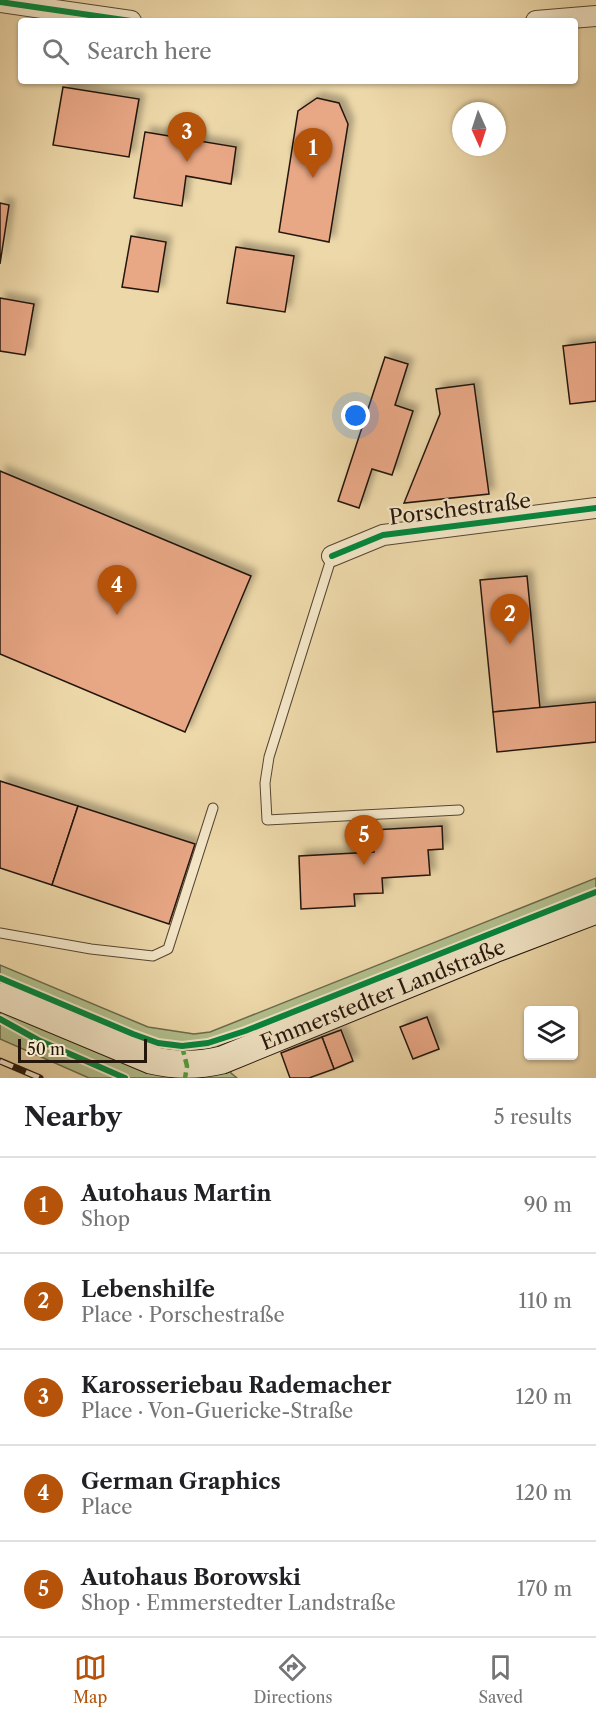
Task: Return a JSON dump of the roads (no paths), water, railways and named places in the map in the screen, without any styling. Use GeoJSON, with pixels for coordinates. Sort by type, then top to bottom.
{"type":"FeatureCollection","features":[{"type":"Feature","properties":{"kind":"main road","name":"Emmerstedter Landstraße"},"geometry":{"type":"LineString","coordinates":[[0,997],[134,1054],[169,1065],[192,1069],[222,1060],[596,910]]}},
{"type":"Feature","properties":{"kind":"street"},"geometry":{"type":"LineString","coordinates":[[0,2],[110,18]]}},
{"type":"Feature","properties":{"kind":"street"},"geometry":{"type":"LineString","coordinates":[[572,18],[596,16]]}},
{"type":"Feature","properties":{"kind":"street","name":"Porschestraße"},"geometry":{"type":"LineString","coordinates":[[332,556],[383,535],[596,508]]}},
{"type":"Feature","properties":{"kind":"lane"},"geometry":{"type":"LineString","coordinates":[[332,556],[269,757],[265,783],[267,820],[459,810]]}},
{"type":"Feature","properties":{"kind":"lane"},"geometry":{"type":"LineString","coordinates":[[0,933],[91,949],[153,956],[168,949],[213,808]]}},
{"type":"Feature","properties":{"kind":"railway"},"geometry":{"type":"LineString","coordinates":[[0,1061],[40,1078]]}},
{"type":"Feature","properties":{"kind":"place","name":"Karosseriebau Rademacher"},"geometry":{"type":"Point","coordinates":[187,162]}},
{"type":"Feature","properties":{"kind":"place","name":"Autohaus Martin"},"geometry":{"type":"Point","coordinates":[313,178]}},
{"type":"Feature","properties":{"kind":"place","name":"German Graphics"},"geometry":{"type":"Point","coordinates":[117,615]}},
{"type":"Feature","properties":{"kind":"place","name":"Lebenshilfe"},"geometry":{"type":"Point","coordinates":[510,644]}},
{"type":"Feature","properties":{"kind":"place","name":"Autohaus Borowski"},"geometry":{"type":"Point","coordinates":[364,865]}}]}
